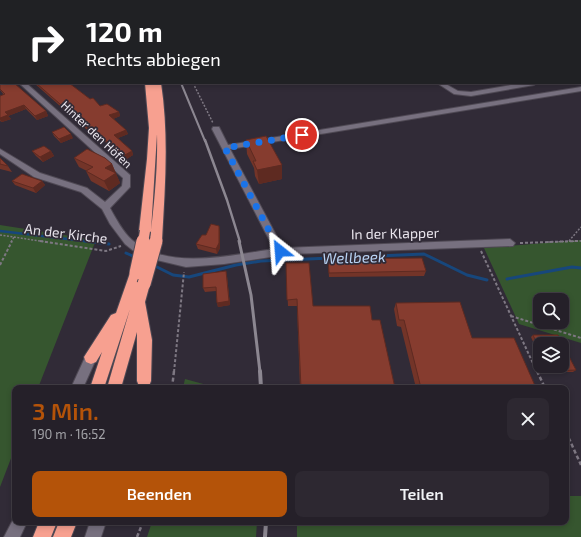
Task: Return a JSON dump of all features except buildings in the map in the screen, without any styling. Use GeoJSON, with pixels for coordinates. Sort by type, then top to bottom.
{"type":"FeatureCollection","features":[{"type":"Feature","properties":{"kind":"highway"},"geometry":{"type":"LineString","coordinates":[[98,385],[136,273],[145,231],[152,159],[153,128],[149,84]]}},
{"type":"Feature","properties":{"kind":"highway"},"geometry":{"type":"LineString","coordinates":[[115,385],[156,240],[162,158],[160,101],[157,84]]}},
{"type":"Feature","properties":{"kind":"highway"},"geometry":{"type":"LineString","coordinates":[[139,302],[146,340],[143,385]]}},
{"type":"Feature","properties":{"kind":"highway"},"geometry":{"type":"LineString","coordinates":[[91,357],[124,307]]}},
{"type":"Feature","properties":{"kind":"highway"},"geometry":{"type":"LineString","coordinates":[[42,537],[47,525]]}},
{"type":"Feature","properties":{"kind":"highway"},"geometry":{"type":"LineString","coordinates":[[62,537],[67,525]]}},
{"type":"Feature","properties":{"kind":"street","name":"Hinter den Höfen"},"geometry":{"type":"LineString","coordinates":[[23,84],[127,177],[126,187],[105,206]]}},
{"type":"Feature","properties":{"kind":"street"},"geometry":{"type":"LineString","coordinates":[[442,84],[456,93],[471,94],[528,84]]}},
{"type":"Feature","properties":{"kind":"street"},"geometry":{"type":"LineString","coordinates":[[225,148],[581,89]]}},
{"type":"Feature","properties":{"kind":"street"},"geometry":{"type":"LineString","coordinates":[[216,130],[280,251]]}},
{"type":"Feature","properties":{"kind":"street","name":"In der Klapper"},"geometry":{"type":"LineString","coordinates":[[0,150],[37,175],[84,190],[105,206],[113,222],[128,242],[143,253],[186,263],[224,260],[280,251],[510,243]]}},
{"type":"Feature","properties":{"kind":"street"},"geometry":{"type":"LineString","coordinates":[[78,385],[91,357]]}},
{"type":"Feature","properties":{"kind":"street"},"geometry":{"type":"LineString","coordinates":[[12,537],[18,525]]}},
{"type":"Feature","properties":{"kind":"street"},"geometry":{"type":"LineString","coordinates":[[93,537],[97,525]]}},
{"type":"Feature","properties":{"kind":"path"},"geometry":{"type":"LineString","coordinates":[[193,84],[216,130]]}},
{"type":"Feature","properties":{"kind":"path"},"geometry":{"type":"LineString","coordinates":[[569,241],[581,227]]}},
{"type":"Feature","properties":{"kind":"path","name":"An der Kirche"},"geometry":{"type":"LineString","coordinates":[[0,235],[106,251],[118,248],[128,242]]}},
{"type":"Feature","properties":{"kind":"path"},"geometry":{"type":"LineString","coordinates":[[0,265],[14,237]]}},
{"type":"Feature","properties":{"kind":"path"},"geometry":{"type":"LineString","coordinates":[[510,243],[581,241]]}},
{"type":"Feature","properties":{"kind":"path"},"geometry":{"type":"LineString","coordinates":[[478,245],[544,385]]}},
{"type":"Feature","properties":{"kind":"path"},"geometry":{"type":"LineString","coordinates":[[172,385],[184,271]]}},
{"type":"Feature","properties":{"kind":"path"},"geometry":{"type":"LineString","coordinates":[[511,316],[581,338]]}},
{"type":"Feature","properties":{"kind":"path"},"geometry":{"type":"LineString","coordinates":[[569,439],[581,465]]}},
{"type":"Feature","properties":{"kind":"path"},"geometry":{"type":"LineString","coordinates":[[137,537],[142,525]]}},
{"type":"Feature","properties":{"kind":"green space"},"geometry":{"type":"Polygon","coordinates":[[[0,225],[96,240],[39,385],[12,385],[12,456],[0,487],[0,225]]]}},
{"type":"Feature","properties":{"kind":"green space"},"geometry":{"type":"Polygon","coordinates":[[[581,240],[581,343],[569,339],[569,337],[561,337],[535,329],[569,329],[569,293],[533,293],[533,328],[519,324],[484,248],[581,240]]]}},
{"type":"Feature","properties":{"kind":"green space"},"geometry":{"type":"Polygon","coordinates":[[[185,379],[207,385],[184,385],[185,379]]]}},
{"type":"Feature","properties":{"kind":"green space"},"geometry":{"type":"Polygon","coordinates":[[[569,496],[581,496],[581,537],[297,537],[297,525],[569,525],[569,496]]]}},
{"type":"Feature","properties":{"kind":"green space"},"geometry":{"type":"Polygon","coordinates":[[[151,525],[257,525],[256,537],[147,537],[151,525]]]}},
{"type":"Feature","properties":{"kind":"waterway","name":"Wellbeek"},"geometry":{"type":"LineString","coordinates":[[0,231],[93,242]]}},
{"type":"Feature","properties":{"kind":"waterway","name":"Wellbeek"},"geometry":{"type":"LineString","coordinates":[[85,241],[93,242]]}},
{"type":"Feature","properties":{"kind":"waterway","name":"Wellbeek"},"geometry":{"type":"LineString","coordinates":[[93,242],[109,244]]}},
{"type":"Feature","properties":{"kind":"waterway","name":"Wellbeek"},"geometry":{"type":"LineString","coordinates":[[126,253],[137,258]]}},
{"type":"Feature","properties":{"kind":"waterway","name":"Wellbeek"},"geometry":{"type":"LineString","coordinates":[[153,265],[173,275],[189,277],[236,265],[261,261],[424,254],[467,275],[487,280]]}},
{"type":"Feature","properties":{"kind":"waterway","name":"Wellbeek"},"geometry":{"type":"LineString","coordinates":[[507,279],[572,267],[581,268]]}},
{"type":"Feature","properties":{"kind":"railway"},"geometry":{"type":"LineString","coordinates":[[181,84],[205,141]]}},
{"type":"Feature","properties":{"kind":"railway"},"geometry":{"type":"LineString","coordinates":[[205,140],[227,200],[240,242]]}},
{"type":"Feature","properties":{"kind":"railway"},"geometry":{"type":"LineString","coordinates":[[239,241],[251,295],[260,372]]}},
{"type":"Feature","properties":{"kind":"railway"},"geometry":{"type":"LineString","coordinates":[[260,371],[261,385]]}},
{"type":"Feature","properties":{"kind":"railway"},"geometry":{"type":"LineString","coordinates":[[265,537],[266,525]]}},
{"type":"Feature","properties":{"kind":"route"},"geometry":{"type":"LineString","coordinates":[[280,251],[225,148],[302,135]]}}]}
